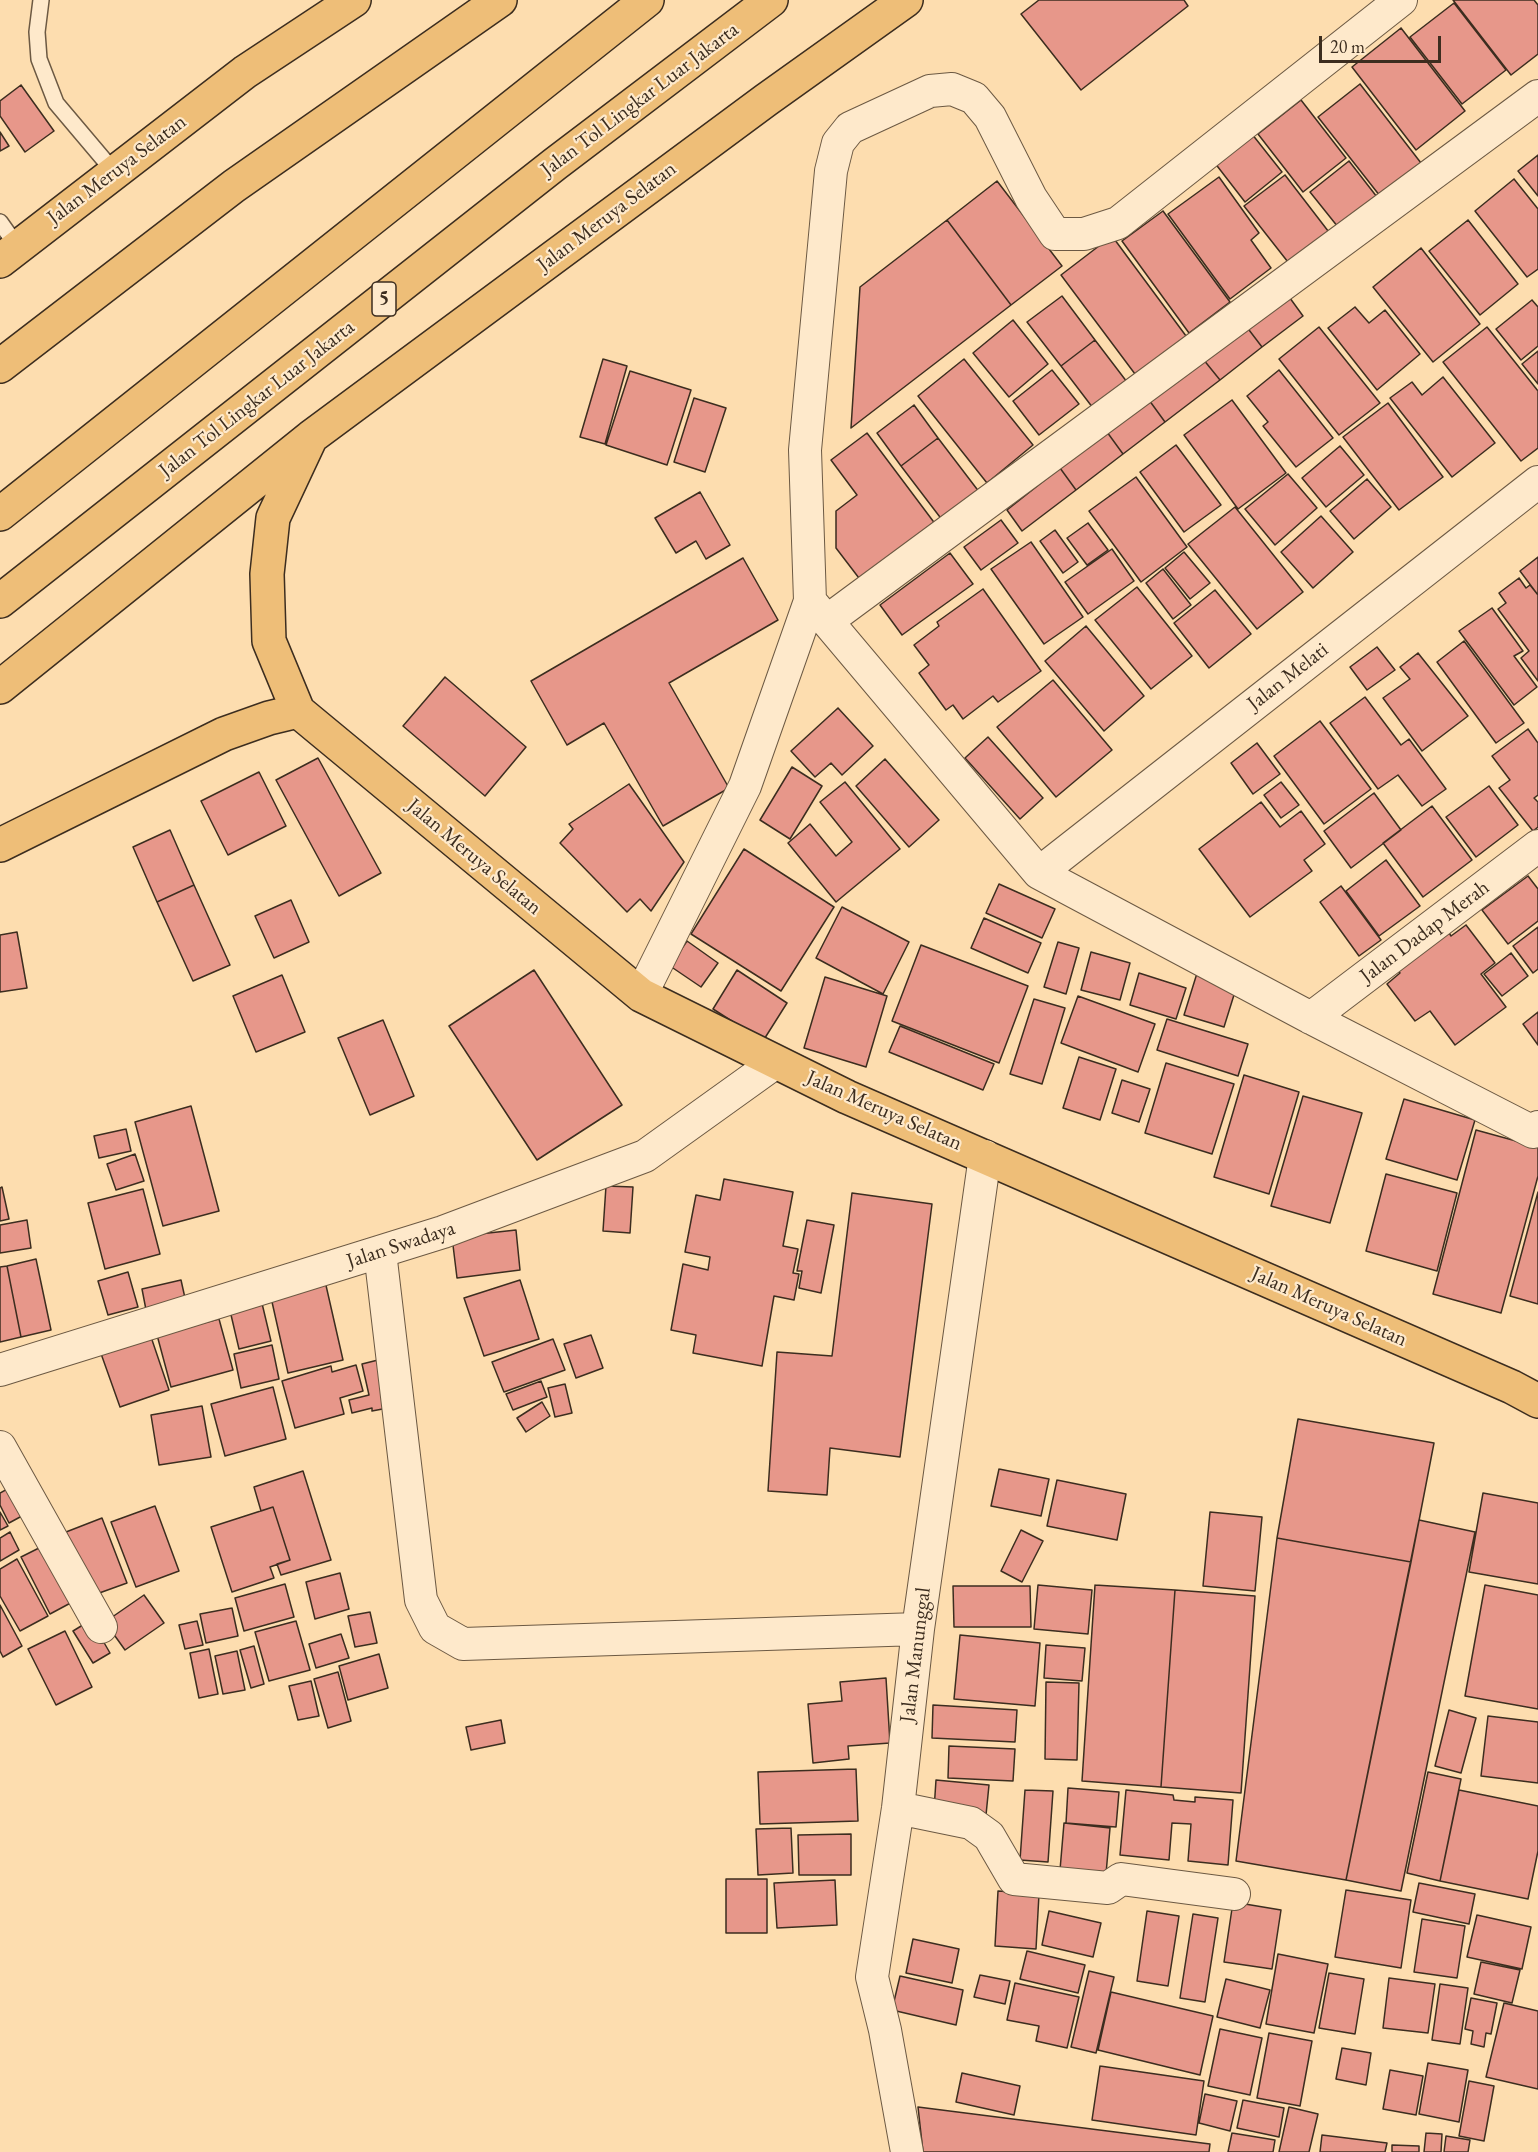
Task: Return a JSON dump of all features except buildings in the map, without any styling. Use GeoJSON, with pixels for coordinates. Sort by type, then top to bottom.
{"type":"FeatureCollection","features":[{"type":"Feature","properties":{"kind":"main road","name":"Jalan Meruya Selatan"},"geometry":{"type":"LineString","coordinates":[[6,243],[116,174],[245,72],[354,0]]}},
{"type":"Feature","properties":{"kind":"main road"},"geometry":{"type":"LineString","coordinates":[[0,366],[234,186],[500,0]]}},
{"type":"Feature","properties":{"kind":"main road"},"geometry":{"type":"LineString","coordinates":[[0,514],[647,0]]}},
{"type":"Feature","properties":{"kind":"main road","name":"Jalan Tol Lingkar Luar Jakarta"},"geometry":{"type":"LineString","coordinates":[[0,601],[555,164],[771,0]]}},
{"type":"Feature","properties":{"kind":"main road","name":"Jalan Meruya Selatan"},"geometry":{"type":"LineString","coordinates":[[0,687],[310,437],[766,100],[906,0]]}},
{"type":"Feature","properties":{"kind":"main road","name":"Jalan Meruya Selatan"},"geometry":{"type":"LineString","coordinates":[[310,437],[273,518],[267,574],[269,641],[298,711],[641,995],[848,1097],[1512,1387],[1538,1401]]}},
{"type":"Feature","properties":{"kind":"main road"},"geometry":{"type":"LineString","coordinates":[[0,844],[224,734],[269,718],[298,711]]}},
{"type":"Feature","properties":{"kind":"street"},"geometry":{"type":"LineString","coordinates":[[641,995],[745,786],[818,611],[805,450],[831,171],[838,143],[850,128],[930,91],[951,89],[974,98],[990,117],[1031,198],[1055,234],[1084,234],[1118,223],[1401,0]]}},
{"type":"Feature","properties":{"kind":"street"},"geometry":{"type":"LineString","coordinates":[[818,611],[1538,96]]}},
{"type":"Feature","properties":{"kind":"street","name":"Jalan Melati"},"geometry":{"type":"LineString","coordinates":[[1039,873],[1538,482]]}},
{"type":"Feature","properties":{"kind":"street"},"geometry":{"type":"LineString","coordinates":[[818,611],[1039,873],[1311,1018],[1535,1130]]}},
{"type":"Feature","properties":{"kind":"street","name":"Jalan Dadap Merah"},"geometry":{"type":"LineString","coordinates":[[1311,1018],[1538,846]]}},
{"type":"Feature","properties":{"kind":"street","name":"Jalan Swadaya"},"geometry":{"type":"LineString","coordinates":[[0,1370],[443,1232],[645,1156],[776,1062]]}},
{"type":"Feature","properties":{"kind":"street","name":"Jalan Manunggal"},"geometry":{"type":"LineString","coordinates":[[908,2152],[885,2030],[872,1977],[898,1808],[918,1629],[985,1156]]}},
{"type":"Feature","properties":{"kind":"street"},"geometry":{"type":"LineString","coordinates":[[380,1252],[421,1599],[435,1628],[463,1644],[918,1629]]}},
{"type":"Feature","properties":{"kind":"street"},"geometry":{"type":"LineString","coordinates":[[0,1447],[101,1627]]}},
{"type":"Feature","properties":{"kind":"street"},"geometry":{"type":"LineString","coordinates":[[898,1808],[971,1823],[989,1836],[1014,1879],[1108,1888],[1121,1879],[1234,1894]]}},
{"type":"Feature","properties":{"kind":"lane"},"geometry":{"type":"LineString","coordinates":[[41,0],[37,32],[39,59],[56,103],[116,174]]}}]}
